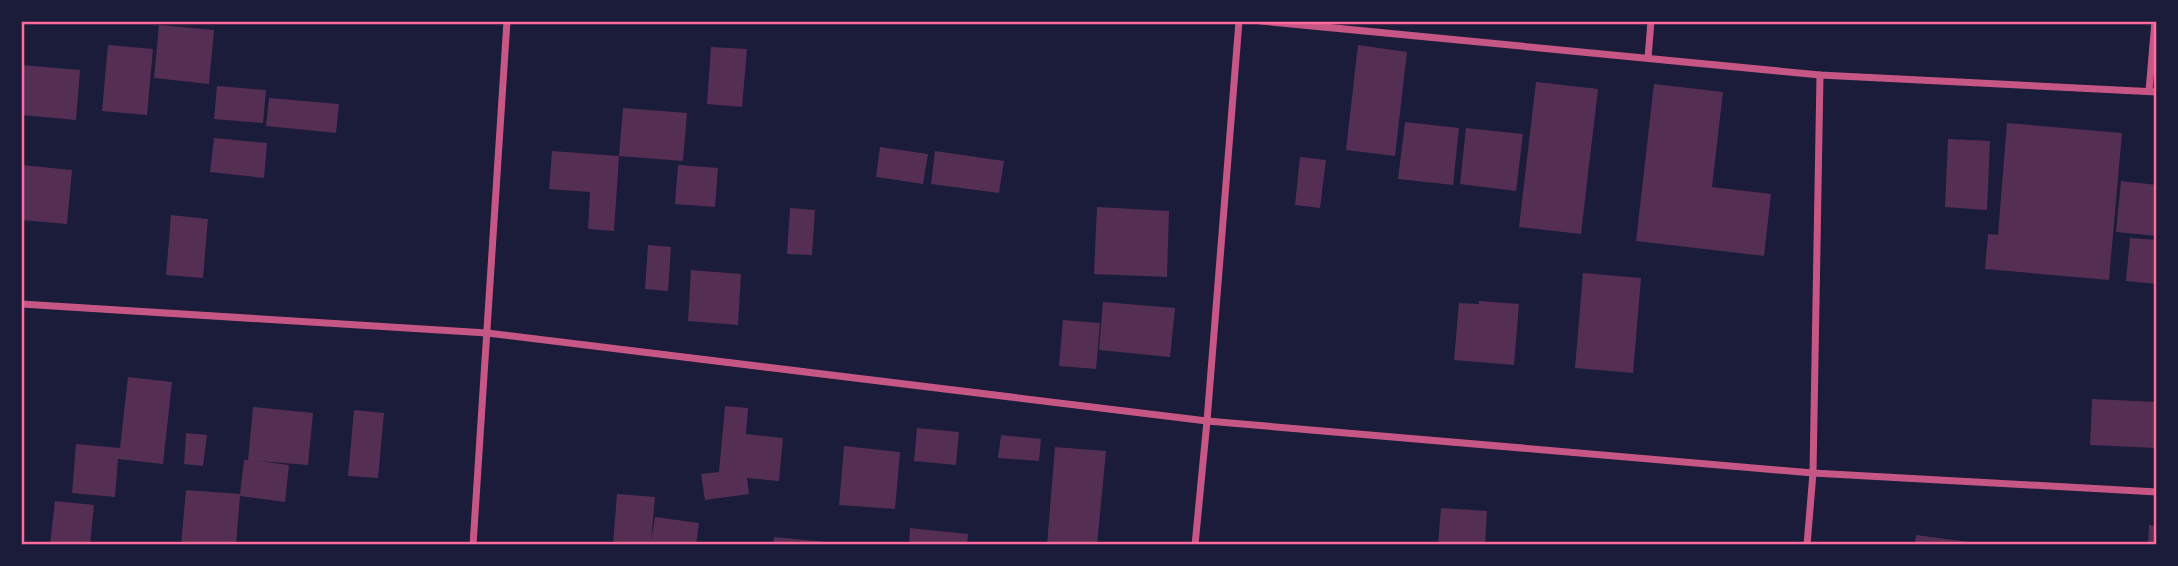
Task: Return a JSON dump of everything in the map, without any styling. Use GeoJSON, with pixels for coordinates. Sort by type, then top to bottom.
{"type":"FeatureCollection","features":[{"type":"Feature","properties":{"kind":"street"},"geometry":{"type":"LineString","coordinates":[[473,545],[507,21]]}},
{"type":"Feature","properties":{"kind":"street"},"geometry":{"type":"LineString","coordinates":[[1195,545],[1238,21]]}},
{"type":"Feature","properties":{"kind":"street"},"geometry":{"type":"LineString","coordinates":[[1261,21],[1820,75],[2153,91],[2155,21]]}},
{"type":"Feature","properties":{"kind":"street"},"geometry":{"type":"LineString","coordinates":[[1648,58],[1651,21]]}},
{"type":"Feature","properties":{"kind":"street"},"geometry":{"type":"LineString","coordinates":[[1807,545],[1813,473],[1820,75]]}},
{"type":"Feature","properties":{"kind":"street"},"geometry":{"type":"LineString","coordinates":[[21,304],[487,333],[1207,421],[1813,473],[2157,492]]}},
{"type":"Feature","properties":{"kind":"building"},"geometry":{"type":"Polygon","coordinates":[[[159,25],[214,30],[209,84],[154,78],[159,25]]]}},
{"type":"Feature","properties":{"kind":"building"},"geometry":{"type":"Polygon","coordinates":[[[108,45],[153,49],[147,115],[102,111],[108,45]]]}},
{"type":"Feature","properties":{"kind":"building"},"geometry":{"type":"Polygon","coordinates":[[[1358,45],[1407,52],[1395,156],[1346,150],[1358,45]]]}},
{"type":"Feature","properties":{"kind":"building"},"geometry":{"type":"Polygon","coordinates":[[[711,47],[747,49],[742,107],[707,104],[711,47]]]}},
{"type":"Feature","properties":{"kind":"building"},"geometry":{"type":"Polygon","coordinates":[[[21,65],[80,70],[76,120],[21,115],[21,65]]]}},
{"type":"Feature","properties":{"kind":"building"},"geometry":{"type":"Polygon","coordinates":[[[1536,82],[1598,89],[1581,234],[1519,227],[1536,82]]]}},
{"type":"Feature","properties":{"kind":"building"},"geometry":{"type":"Polygon","coordinates":[[[1654,84],[1723,92],[1712,187],[1771,194],[1764,256],[1636,241],[1654,84]]]}},
{"type":"Feature","properties":{"kind":"building"},"geometry":{"type":"Polygon","coordinates":[[[217,86],[266,90],[263,123],[214,119],[217,86]]]}},
{"type":"Feature","properties":{"kind":"building"},"geometry":{"type":"Polygon","coordinates":[[[269,98],[339,104],[336,133],[266,126],[269,98]]]}},
{"type":"Feature","properties":{"kind":"building"},"geometry":{"type":"Polygon","coordinates":[[[623,108],[687,113],[683,161],[619,156],[623,108]]]}},
{"type":"Feature","properties":{"kind":"building"},"geometry":{"type":"Polygon","coordinates":[[[1405,122],[1459,128],[1453,185],[1398,179],[1405,122]]]}},
{"type":"Feature","properties":{"kind":"building"},"geometry":{"type":"Polygon","coordinates":[[[2007,123],[2122,133],[2109,280],[1985,269],[1988,234],[1998,235],[2007,123]]]}},
{"type":"Feature","properties":{"kind":"building"},"geometry":{"type":"Polygon","coordinates":[[[1466,128],[1523,134],[1516,191],[1460,184],[1466,128]]]}},
{"type":"Feature","properties":{"kind":"building"},"geometry":{"type":"Polygon","coordinates":[[[214,138],[267,143],[264,178],[210,172],[214,138]]]}},
{"type":"Feature","properties":{"kind":"building"},"geometry":{"type":"Polygon","coordinates":[[[1948,139],[1990,141],[1987,210],[1945,207],[1948,139]]]}},
{"type":"Feature","properties":{"kind":"building"},"geometry":{"type":"Polygon","coordinates":[[[880,147],[928,154],[923,184],[876,177],[880,147]]]}},
{"type":"Feature","properties":{"kind":"building"},"geometry":{"type":"Polygon","coordinates":[[[552,151],[619,156],[614,231],[588,229],[590,192],[549,189],[552,151]]]}},
{"type":"Feature","properties":{"kind":"building"},"geometry":{"type":"Polygon","coordinates":[[[935,151],[1004,161],[999,193],[931,184],[935,151]]]}},
{"type":"Feature","properties":{"kind":"building"},"geometry":{"type":"Polygon","coordinates":[[[1300,157],[1326,160],[1320,208],[1295,205],[1300,157]]]}},
{"type":"Feature","properties":{"kind":"building"},"geometry":{"type":"Polygon","coordinates":[[[21,165],[72,170],[67,224],[21,220],[21,165]]]}},
{"type":"Feature","properties":{"kind":"building"},"geometry":{"type":"Polygon","coordinates":[[[678,165],[718,168],[715,207],[675,204],[678,165]]]}},
{"type":"Feature","properties":{"kind":"building"},"geometry":{"type":"Polygon","coordinates":[[[2121,181],[2157,185],[2157,236],[2116,232],[2121,181]]]}},
{"type":"Feature","properties":{"kind":"building"},"geometry":{"type":"Polygon","coordinates":[[[1097,207],[1169,211],[1167,277],[1094,274],[1097,207]]]}},
{"type":"Feature","properties":{"kind":"building"},"geometry":{"type":"Polygon","coordinates":[[[790,208],[815,210],[812,255],[787,254],[790,208]]]}},
{"type":"Feature","properties":{"kind":"building"},"geometry":{"type":"Polygon","coordinates":[[[171,215],[208,219],[203,278],[166,275],[171,215]]]}},
{"type":"Feature","properties":{"kind":"building"},"geometry":{"type":"Polygon","coordinates":[[[2130,238],[2157,240],[2157,284],[2126,281],[2130,238]]]}},
{"type":"Feature","properties":{"kind":"building"},"geometry":{"type":"Polygon","coordinates":[[[648,245],[671,247],[668,291],[645,289],[648,245]]]}},
{"type":"Feature","properties":{"kind":"building"},"geometry":{"type":"Polygon","coordinates":[[[691,270],[741,274],[738,325],[688,321],[691,270]]]}},
{"type":"Feature","properties":{"kind":"building"},"geometry":{"type":"Polygon","coordinates":[[[1583,273],[1641,278],[1633,373],[1575,368],[1583,273]]]}},
{"type":"Feature","properties":{"kind":"building"},"geometry":{"type":"Polygon","coordinates":[[[1479,301],[1519,304],[1514,365],[1454,360],[1459,303],[1479,304],[1479,301]]]}},
{"type":"Feature","properties":{"kind":"building"},"geometry":{"type":"Polygon","coordinates":[[[1103,302],[1175,308],[1170,357],[1099,350],[1103,302]]]}},
{"type":"Feature","properties":{"kind":"building"},"geometry":{"type":"Polygon","coordinates":[[[1063,320],[1100,323],[1096,369],[1059,366],[1063,320]]]}},
{"type":"Feature","properties":{"kind":"building"},"geometry":{"type":"Polygon","coordinates":[[[128,377],[172,382],[163,464],[118,459],[115,497],[72,493],[76,444],[120,448],[128,377]]]}},
{"type":"Feature","properties":{"kind":"building"},"geometry":{"type":"Polygon","coordinates":[[[2092,399],[2157,402],[2155,448],[2090,445],[2092,399]]]}},
{"type":"Feature","properties":{"kind":"building"},"geometry":{"type":"Polygon","coordinates":[[[725,406],[748,408],[746,434],[783,438],[779,481],[747,478],[749,494],[705,500],[701,474],[719,472],[725,406]]]}},
{"type":"Feature","properties":{"kind":"building"},"geometry":{"type":"Polygon","coordinates":[[[253,407],[313,413],[308,465],[258,461],[289,465],[285,502],[240,496],[236,545],[181,545],[186,490],[240,494],[244,460],[248,460],[253,407]]]}},
{"type":"Feature","properties":{"kind":"building"},"geometry":{"type":"Polygon","coordinates":[[[354,410],[384,413],[378,478],[348,476],[354,410]]]}},
{"type":"Feature","properties":{"kind":"building"},"geometry":{"type":"Polygon","coordinates":[[[917,428],[959,432],[956,465],[914,461],[917,428]]]}},
{"type":"Feature","properties":{"kind":"building"},"geometry":{"type":"Polygon","coordinates":[[[186,433],[207,435],[203,466],[184,464],[186,433]]]}},
{"type":"Feature","properties":{"kind":"building"},"geometry":{"type":"Polygon","coordinates":[[[1001,435],[1041,439],[1039,461],[998,458],[1001,435]]]}},
{"type":"Feature","properties":{"kind":"building"},"geometry":{"type":"Polygon","coordinates":[[[844,446],[900,452],[895,509],[839,505],[844,446]]]}},
{"type":"Feature","properties":{"kind":"building"},"geometry":{"type":"Polygon","coordinates":[[[1055,447],[1106,451],[1097,545],[1047,545],[1055,447]]]}},
{"type":"Feature","properties":{"kind":"building"},"geometry":{"type":"Polygon","coordinates":[[[617,494],[655,497],[651,541],[655,517],[699,523],[696,545],[613,545],[617,494]]]}},
{"type":"Feature","properties":{"kind":"building"},"geometry":{"type":"Polygon","coordinates":[[[55,501],[94,505],[90,545],[50,545],[55,501]]]}},
{"type":"Feature","properties":{"kind":"building"},"geometry":{"type":"Polygon","coordinates":[[[1441,508],[1487,511],[1485,545],[1438,545],[1441,508]]]}},
{"type":"Feature","properties":{"kind":"building"},"geometry":{"type":"Polygon","coordinates":[[[2149,525],[2157,526],[2157,545],[2148,545],[2149,525]]]}},
{"type":"Feature","properties":{"kind":"building"},"geometry":{"type":"Polygon","coordinates":[[[910,528],[968,534],[967,545],[909,545],[910,528]]]}},
{"type":"Feature","properties":{"kind":"building"},"geometry":{"type":"Polygon","coordinates":[[[1916,535],[1968,542],[1968,545],[1915,545],[1916,535]]]}},
{"type":"Feature","properties":{"kind":"building"},"geometry":{"type":"Polygon","coordinates":[[[774,537],[836,543],[836,545],[773,545],[774,537]]]}}]}
